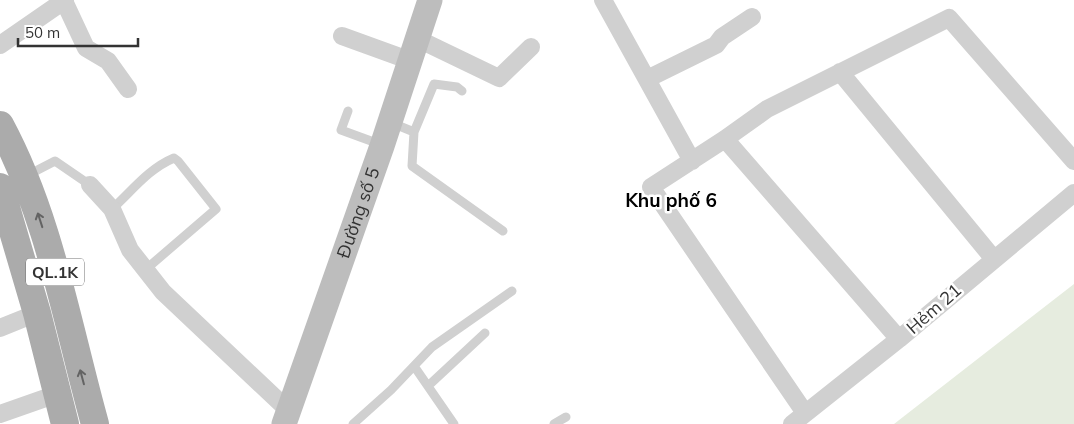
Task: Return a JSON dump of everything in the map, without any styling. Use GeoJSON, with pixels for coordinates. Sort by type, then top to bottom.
{"type":"FeatureCollection","features":[{"type":"Feature","properties":{"kind":"main road","name":"Đường số 5"},"geometry":{"type":"LineString","coordinates":[[286,417],[382,146],[430,0]]}},
{"type":"Feature","properties":{"kind":"main road","name":"QL.1K"},"geometry":{"type":"LineString","coordinates":[[0,125],[37,313],[65,424]]}},
{"type":"Feature","properties":{"kind":"main road","name":"QL.1K"},"geometry":{"type":"LineString","coordinates":[[12,182],[32,196],[53,262],[95,424]]}},
{"type":"Feature","properties":{"kind":"street"},"geometry":{"type":"LineString","coordinates":[[0,45],[64,0],[86,48],[108,61],[128,89]]}},
{"type":"Feature","properties":{"kind":"street"},"geometry":{"type":"LineString","coordinates":[[603,0],[692,161]]}},
{"type":"Feature","properties":{"kind":"street"},"geometry":{"type":"LineString","coordinates":[[647,79],[716,45],[722,37],[752,17]]}},
{"type":"Feature","properties":{"kind":"street"},"geometry":{"type":"LineString","coordinates":[[799,418],[651,188],[767,109],[949,18],[1074,161]]}},
{"type":"Feature","properties":{"kind":"street"},"geometry":{"type":"LineString","coordinates":[[342,36],[415,50],[499,78],[531,46]]}},
{"type":"Feature","properties":{"kind":"street"},"geometry":{"type":"LineString","coordinates":[[840,72],[993,258]]}},
{"type":"Feature","properties":{"kind":"street"},"geometry":{"type":"LineString","coordinates":[[725,139],[899,339]]}},
{"type":"Feature","properties":{"kind":"street"},"geometry":{"type":"LineString","coordinates":[[90,186],[112,209],[130,250],[163,292],[286,417]]}},
{"type":"Feature","properties":{"kind":"street","name":"Hẻm 21"},"geometry":{"type":"LineString","coordinates":[[799,418],[899,339],[993,258],[1074,192]]}},
{"type":"Feature","properties":{"kind":"street"},"geometry":{"type":"LineString","coordinates":[[0,328],[37,313]]}},
{"type":"Feature","properties":{"kind":"street"},"geometry":{"type":"LineString","coordinates":[[0,414],[57,394]]}},
{"type":"Feature","properties":{"kind":"lane"},"geometry":{"type":"LineString","coordinates":[[462,91],[457,87],[434,84],[414,132],[412,166],[503,231]]}},
{"type":"Feature","properties":{"kind":"lane"},"geometry":{"type":"LineString","coordinates":[[348,111],[341,130],[382,146]]}},
{"type":"Feature","properties":{"kind":"lane"},"geometry":{"type":"LineString","coordinates":[[390,122],[414,132]]}},
{"type":"Feature","properties":{"kind":"lane"},"geometry":{"type":"LineString","coordinates":[[112,209],[135,188],[144,176],[164,162],[174,158],[216,209],[145,270]]}},
{"type":"Feature","properties":{"kind":"lane"},"geometry":{"type":"LineString","coordinates":[[12,182],[55,161],[90,186]]}},
{"type":"Feature","properties":{"kind":"lane"},"geometry":{"type":"LineString","coordinates":[[353,424],[391,390],[432,347],[512,291]]}},
{"type":"Feature","properties":{"kind":"lane"},"geometry":{"type":"LineString","coordinates":[[428,386],[485,333]]}},
{"type":"Feature","properties":{"kind":"lane"},"geometry":{"type":"LineString","coordinates":[[414,366],[454,424]]}},
{"type":"Feature","properties":{"kind":"lane"},"geometry":{"type":"LineString","coordinates":[[554,424],[566,417]]}},
{"type":"Feature","properties":{"kind":"shaded area"},"geometry":{"type":"Polygon","coordinates":[[[1074,284],[1074,424],[894,424],[1074,284]]]}},
{"type":"Feature","properties":{"kind":"district","name":"Khu phố 6"},"geometry":{"type":"Point","coordinates":[671,200]}}]}
